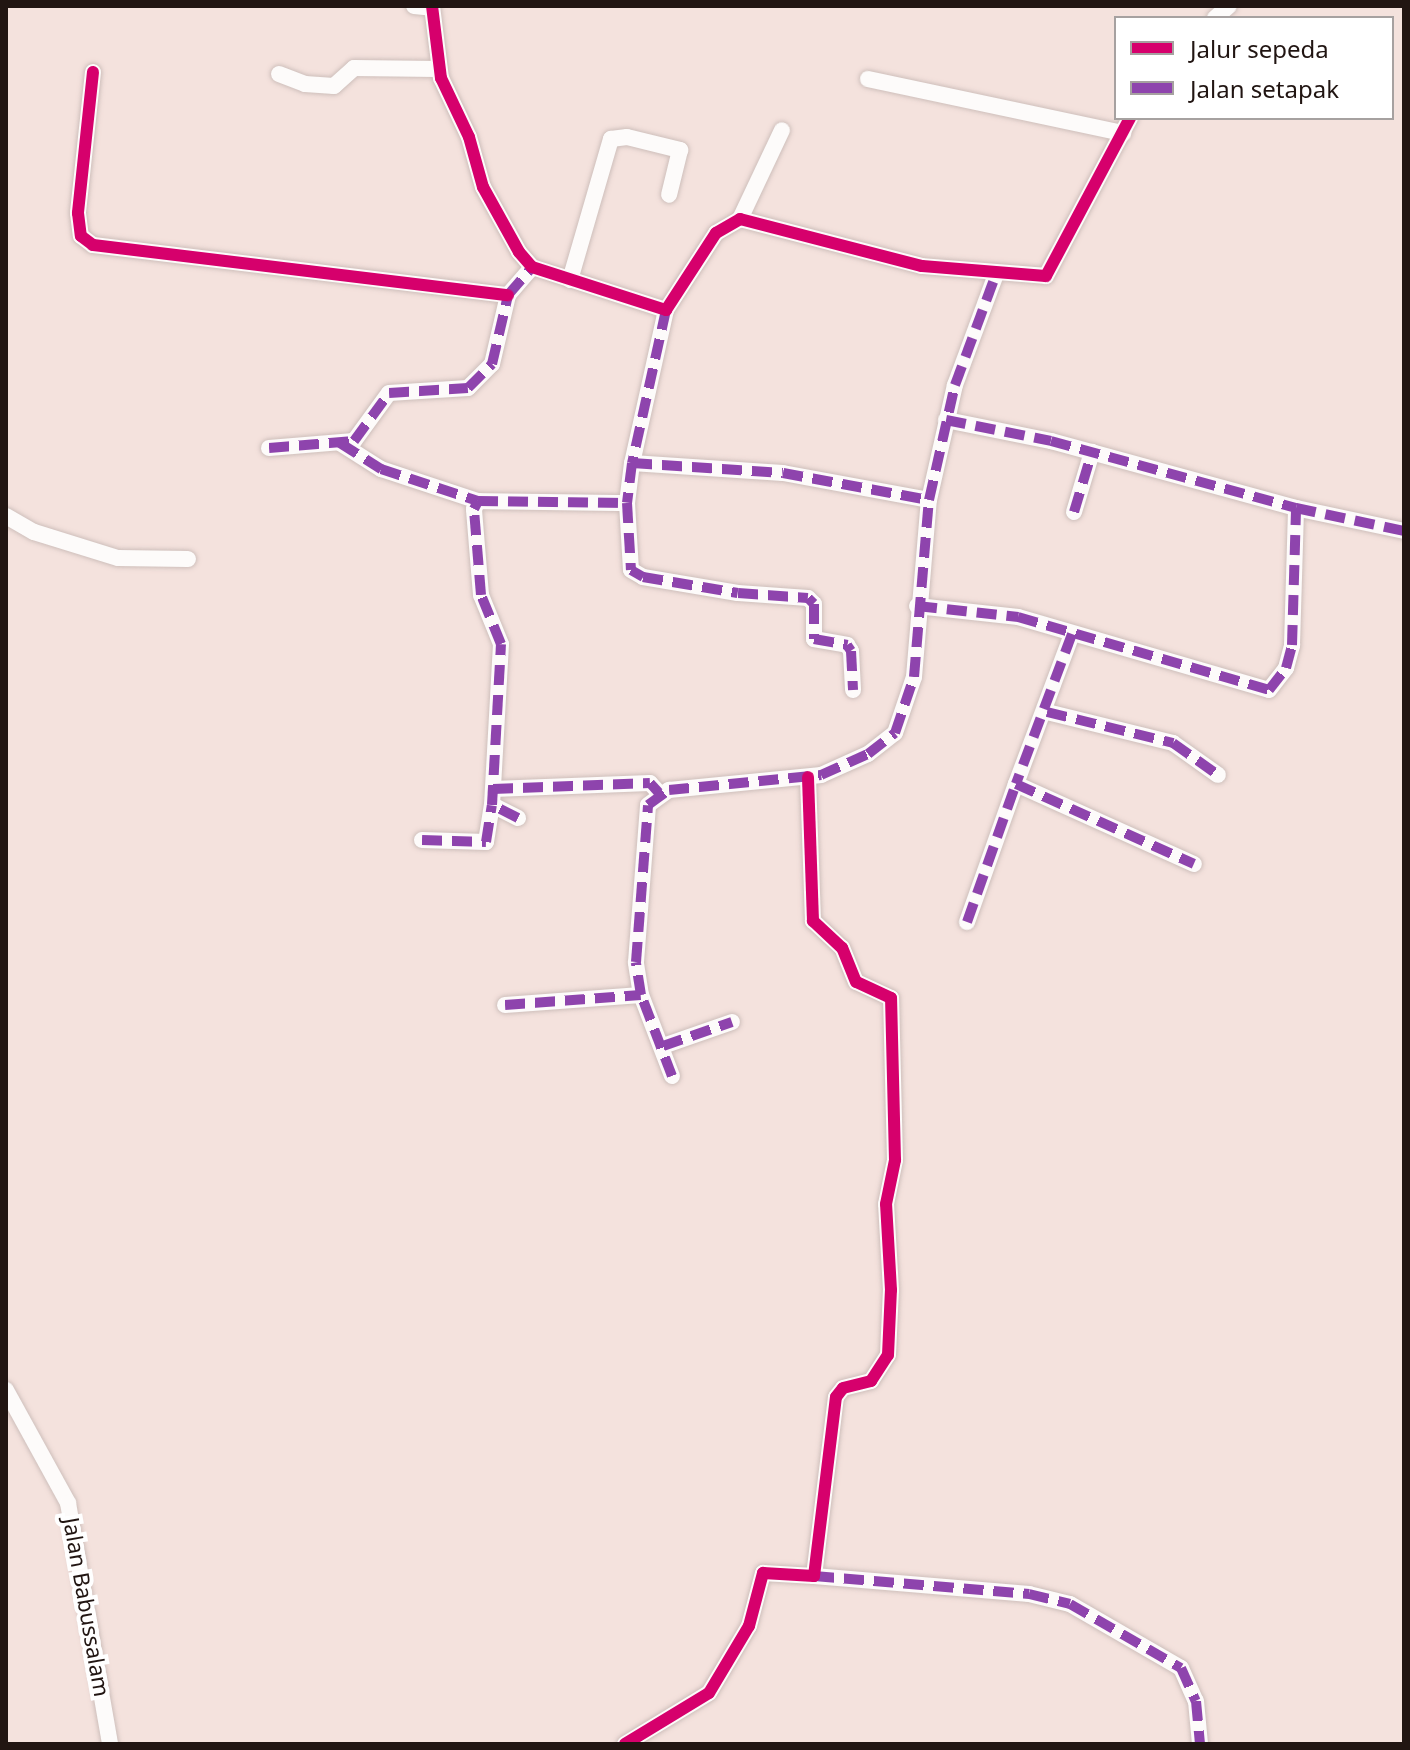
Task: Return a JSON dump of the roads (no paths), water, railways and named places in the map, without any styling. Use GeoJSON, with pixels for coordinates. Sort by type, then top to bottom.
{"type":"FeatureCollection","features":[{"type":"Feature","properties":{"kind":"street"},"geometry":{"type":"LineString","coordinates":[[414,6],[432,7],[437,69],[469,137],[495,213],[532,267],[666,310]]}},
{"type":"Feature","properties":{"kind":"street"},"geometry":{"type":"LineString","coordinates":[[279,74],[305,84],[334,86],[354,68],[437,69]]}},
{"type":"Feature","properties":{"kind":"street"},"geometry":{"type":"LineString","coordinates":[[93,72],[78,213],[81,236],[93,245],[508,295]]}},
{"type":"Feature","properties":{"kind":"street"},"geometry":{"type":"LineString","coordinates":[[740,219],[887,260],[996,274],[1049,275],[1127,126],[868,79]]}},
{"type":"Feature","properties":{"kind":"street"},"geometry":{"type":"LineString","coordinates":[[782,130],[740,219],[716,233],[666,310],[632,463],[627,503],[631,570],[643,577],[738,593],[808,598],[814,604],[814,639],[847,645],[851,651],[853,690]]}},
{"type":"Feature","properties":{"kind":"street"},"geometry":{"type":"LineString","coordinates":[[570,280],[611,139],[627,137],[680,150],[669,195]]}},
{"type":"Feature","properties":{"kind":"street"},"geometry":{"type":"LineString","coordinates":[[269,448],[354,441],[364,432],[389,393],[468,388],[492,364],[508,295],[532,267]]}},
{"type":"Feature","properties":{"kind":"street"},"geometry":{"type":"LineString","coordinates":[[659,793],[808,777],[854,761],[895,733],[914,677],[917,606],[929,500],[946,420],[996,274]]}},
{"type":"Feature","properties":{"kind":"street"},"geometry":{"type":"LineString","coordinates":[[946,420],[1092,452],[1296,508],[1404,531]]}},
{"type":"Feature","properties":{"kind":"street"},"geometry":{"type":"LineString","coordinates":[[340,443],[381,469],[478,501],[627,503]]}},
{"type":"Feature","properties":{"kind":"street"},"geometry":{"type":"LineString","coordinates":[[1074,512],[1092,452]]}},
{"type":"Feature","properties":{"kind":"street"},"geometry":{"type":"LineString","coordinates":[[632,463],[783,473],[929,500]]}},
{"type":"Feature","properties":{"kind":"street"},"geometry":{"type":"LineString","coordinates":[[422,840],[486,842],[502,700],[501,644],[477,574],[473,520],[478,501]]}},
{"type":"Feature","properties":{"kind":"street"},"geometry":{"type":"LineString","coordinates":[[917,606],[1018,617],[1269,690],[1286,668],[1292,645],[1296,508]]}},
{"type":"Feature","properties":{"kind":"street"},"geometry":{"type":"LineString","coordinates":[[6,516],[34,532],[118,558],[188,559]]}},
{"type":"Feature","properties":{"kind":"street"},"geometry":{"type":"LineString","coordinates":[[967,922],[1016,784],[1047,712],[1072,634]]}},
{"type":"Feature","properties":{"kind":"street"},"geometry":{"type":"LineString","coordinates":[[1047,712],[1173,743],[1218,775]]}},
{"type":"Feature","properties":{"kind":"street"},"geometry":{"type":"LineString","coordinates":[[808,777],[810,914],[842,948],[856,982],[890,994],[896,1136],[886,1204],[891,1290],[888,1355],[871,1381],[843,1388],[836,1397],[814,1576]]}},
{"type":"Feature","properties":{"kind":"street"},"geometry":{"type":"LineString","coordinates":[[492,797],[650,783],[659,793]]}},
{"type":"Feature","properties":{"kind":"street"},"geometry":{"type":"LineString","coordinates":[[1016,784],[1194,864]]}},
{"type":"Feature","properties":{"kind":"street"},"geometry":{"type":"LineString","coordinates":[[659,793],[646,814],[636,910],[641,995],[672,1076]]}},
{"type":"Feature","properties":{"kind":"street"},"geometry":{"type":"LineString","coordinates":[[492,797],[518,818]]}},
{"type":"Feature","properties":{"kind":"street"},"geometry":{"type":"LineString","coordinates":[[505,1005],[641,995]]}},
{"type":"Feature","properties":{"kind":"street"},"geometry":{"type":"LineString","coordinates":[[663,1046],[732,1022]]}},
{"type":"Feature","properties":{"kind":"street","name":"Jalan Babussalam"},"geometry":{"type":"LineString","coordinates":[[6,1390],[28,1423],[71,1513],[110,1744]]}},
{"type":"Feature","properties":{"kind":"street"},"geometry":{"type":"LineString","coordinates":[[625,1744],[709,1693],[749,1626],[763,1573],[1029,1594],[1070,1604],[1181,1668],[1196,1701],[1200,1744]]}}]}
